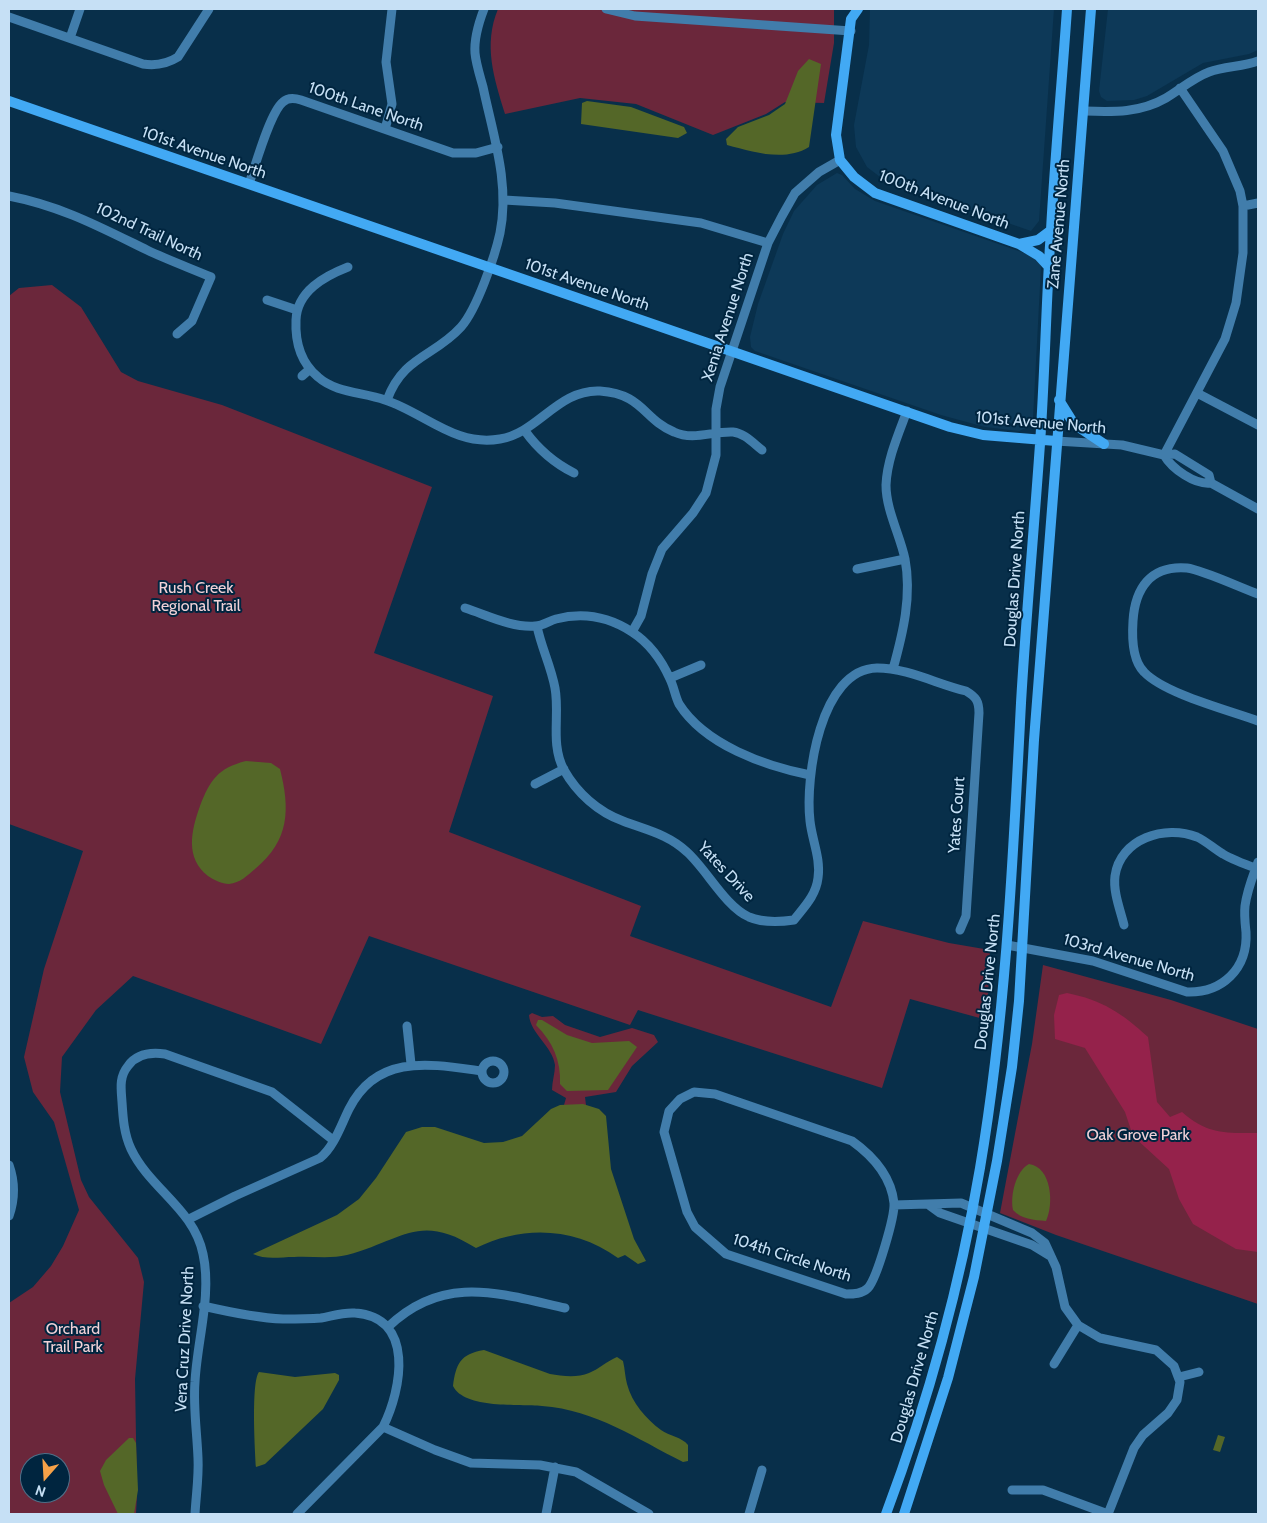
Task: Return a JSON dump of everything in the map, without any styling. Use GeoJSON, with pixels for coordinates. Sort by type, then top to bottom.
{"type":"FeatureCollection","features":[{"type":"Feature","properties":{"kind":"main road"},"geometry":{"type":"LineString","coordinates":[[840,160],[836,135],[851,32],[851,19],[846,9]]}},
{"type":"Feature","properties":{"kind":"main road"},"geometry":{"type":"LineString","coordinates":[[851,19],[858,9]]}},
{"type":"Feature","properties":{"kind":"main road","name":"Zane Avenue North"},"geometry":{"type":"LineString","coordinates":[[1040,440],[1050,268],[1050,232],[1067,9]]}},
{"type":"Feature","properties":{"kind":"main road","name":"Zane Avenue North"},"geometry":{"type":"LineString","coordinates":[[1056,441],[1091,9]]}},
{"type":"Feature","properties":{"kind":"main road","name":"101st Avenue North"},"geometry":{"type":"LineString","coordinates":[[9,101],[950,427],[983,435],[1056,441]]}},
{"type":"Feature","properties":{"kind":"main road","name":"100th Avenue North"},"geometry":{"type":"LineString","coordinates":[[840,160],[854,178],[874,193],[1019,244],[1039,256],[1050,268]]}},
{"type":"Feature","properties":{"kind":"main road"},"geometry":{"type":"LineString","coordinates":[[1019,244],[1038,240],[1050,232]]}},
{"type":"Feature","properties":{"kind":"main road"},"geometry":{"type":"LineString","coordinates":[[1059,400],[1074,424],[1104,444]]}},
{"type":"Feature","properties":{"kind":"main road","name":"Douglas Drive North"},"geometry":{"type":"LineString","coordinates":[[886,1514],[911,1445],[934,1372],[969,1224],[996,1049],[1007,944],[1040,440]]}},
{"type":"Feature","properties":{"kind":"main road","name":"Douglas Drive North"},"geometry":{"type":"LineString","coordinates":[[904,1514],[948,1378],[985,1229],[1012,1067],[1056,441]]}},
{"type":"Feature","properties":{"kind":"street"},"geometry":{"type":"LineString","coordinates":[[70,38],[80,9]]}},
{"type":"Feature","properties":{"kind":"street"},"geometry":{"type":"LineString","coordinates":[[9,17],[143,64],[163,64],[178,57],[184,51],[198,24],[209,9]]}},
{"type":"Feature","properties":{"kind":"street"},"geometry":{"type":"LineString","coordinates":[[385,128],[392,104],[386,62],[392,9]]}},
{"type":"Feature","properties":{"kind":"street"},"geometry":{"type":"LineString","coordinates":[[387,400],[395,382],[410,364],[461,327],[474,308],[500,234],[504,200],[498,147],[475,52],[479,23],[484,9]]}},
{"type":"Feature","properties":{"kind":"street"},"geometry":{"type":"LineString","coordinates":[[606,9],[635,16],[851,32]]}},
{"type":"Feature","properties":{"kind":"street"},"geometry":{"type":"LineString","coordinates":[[1084,111],[1117,112],[1139,110],[1156,104],[1212,70],[1258,61]]}},
{"type":"Feature","properties":{"kind":"street"},"geometry":{"type":"LineString","coordinates":[[1164,455],[1225,339],[1236,303],[1243,253],[1243,206],[1240,191],[1222,151],[1180,88]]}},
{"type":"Feature","properties":{"kind":"street","name":"100th Lane North"},"geometry":{"type":"LineString","coordinates":[[249,184],[263,142],[278,107],[285,100],[301,100],[461,154],[476,153],[498,147]]}},
{"type":"Feature","properties":{"kind":"street","name":"Xenia Avenue North"},"geometry":{"type":"LineString","coordinates":[[632,632],[640,616],[652,574],[662,549],[693,513],[706,493],[716,456],[716,408],[731,351],[768,243],[795,193],[819,172],[840,160]]}},
{"type":"Feature","properties":{"kind":"street","name":"102nd Trail North"},"geometry":{"type":"LineString","coordinates":[[9,196],[69,212],[170,255],[211,277],[192,321],[177,334]]}},
{"type":"Feature","properties":{"kind":"street"},"geometry":{"type":"LineString","coordinates":[[504,200],[555,203],[701,223],[768,243]]}},
{"type":"Feature","properties":{"kind":"street"},"geometry":{"type":"LineString","coordinates":[[1243,206],[1258,203]]}},
{"type":"Feature","properties":{"kind":"street"},"geometry":{"type":"LineString","coordinates":[[348,267],[327,275],[308,292],[297,310],[296,336],[302,360],[324,382],[336,387],[387,400],[451,434],[475,441],[501,439],[525,431],[559,403],[578,394],[598,391],[620,394],[634,401],[672,432],[689,437],[734,432],[746,437],[762,450]]}},
{"type":"Feature","properties":{"kind":"street"},"geometry":{"type":"LineString","coordinates":[[267,300],[297,310]]}},
{"type":"Feature","properties":{"kind":"street"},"geometry":{"type":"LineString","coordinates":[[302,376],[310,369]]}},
{"type":"Feature","properties":{"kind":"street"},"geometry":{"type":"LineString","coordinates":[[1197,393],[1258,425]]}},
{"type":"Feature","properties":{"kind":"street"},"geometry":{"type":"LineString","coordinates":[[893,669],[902,636],[908,589],[905,559],[886,486],[892,452],[907,411]]}},
{"type":"Feature","properties":{"kind":"street"},"geometry":{"type":"LineString","coordinates":[[525,431],[537,447],[561,467],[574,473]]}},
{"type":"Feature","properties":{"kind":"street","name":"101st Avenue North"},"geometry":{"type":"LineString","coordinates":[[1056,441],[1141,448],[1164,455],[1176,454],[1209,475],[1211,483],[1258,509]]}},
{"type":"Feature","properties":{"kind":"street"},"geometry":{"type":"LineString","coordinates":[[857,569],[905,559]]}},
{"type":"Feature","properties":{"kind":"street"},"geometry":{"type":"LineString","coordinates":[[1258,594],[1188,568],[1171,569],[1156,574],[1142,586],[1135,602],[1132,640],[1143,671],[1167,687],[1258,721]]}},
{"type":"Feature","properties":{"kind":"street"},"geometry":{"type":"LineString","coordinates":[[465,608],[513,624],[537,626],[573,615],[594,616],[632,632],[649,646],[670,678],[679,704],[695,722],[719,741],[776,768],[810,775]]}},
{"type":"Feature","properties":{"kind":"street","name":"Yates Drive"},"geometry":{"type":"LineString","coordinates":[[537,626],[541,647],[556,689],[557,746],[564,769],[581,793],[603,812],[623,822],[653,830],[686,851],[735,907],[749,917],[765,921],[783,922],[794,920],[812,898],[818,881],[818,867],[810,822],[810,775],[830,700],[838,689],[850,678],[862,671],[875,668],[893,669],[966,691],[977,700]]}},
{"type":"Feature","properties":{"kind":"street"},"geometry":{"type":"LineString","coordinates":[[670,678],[701,665]]}},
{"type":"Feature","properties":{"kind":"street","name":"Yates Court"},"geometry":{"type":"LineString","coordinates":[[960,930],[966,916],[979,713],[977,700]]}},
{"type":"Feature","properties":{"kind":"street"},"geometry":{"type":"LineString","coordinates":[[535,784],[564,769]]}},
{"type":"Feature","properties":{"kind":"street"},"geometry":{"type":"LineString","coordinates":[[1124,925],[1115,892],[1115,876],[1119,862],[1125,852],[1137,842],[1151,836],[1174,832],[1198,838],[1224,855],[1257,866]]}},
{"type":"Feature","properties":{"kind":"street","name":"103rd Avenue North"},"geometry":{"type":"LineString","coordinates":[[1007,944],[1094,961],[1187,992],[1200,992],[1213,988],[1232,976],[1243,956],[1246,933],[1245,906],[1247,891],[1257,866]]}},
{"type":"Feature","properties":{"kind":"street"},"geometry":{"type":"LineString","coordinates":[[407,1026],[411,1064]]}},
{"type":"Feature","properties":{"kind":"street","name":"Vera Cruz Drive North"},"geometry":{"type":"LineString","coordinates":[[195,1514],[198,1460],[195,1384],[206,1279],[203,1254],[200,1241],[188,1219],[140,1164],[128,1142],[124,1126],[121,1078],[127,1067],[137,1058],[150,1053],[165,1054],[264,1088],[279,1096],[333,1140]]}},
{"type":"Feature","properties":{"kind":"street"},"geometry":{"type":"LineString","coordinates":[[188,1219],[235,1196],[314,1162],[325,1154],[350,1107],[362,1089],[377,1076],[411,1064],[482,1071]]}},
{"type":"Feature","properties":{"kind":"street","name":"104th Circle North"},"geometry":{"type":"LineString","coordinates":[[694,1092],[707,1092],[852,1141],[868,1152],[883,1172],[894,1205],[876,1275],[869,1287],[863,1292],[854,1294],[839,1292],[736,1258],[706,1238],[696,1227],[687,1212],[666,1146],[664,1132],[667,1116],[680,1099],[694,1092]]}},
{"type":"Feature","properties":{"kind":"street"},"geometry":{"type":"LineString","coordinates":[[9,1165],[13,1180],[14,1196],[9,1216]]}},
{"type":"Feature","properties":{"kind":"street"},"geometry":{"type":"LineString","coordinates":[[894,1205],[961,1203],[1040,1238],[1045,1243],[1052,1257],[1065,1307],[1078,1325],[1100,1338],[1156,1350],[1168,1359],[1179,1377],[1176,1400],[1168,1413],[1144,1435],[1134,1448],[1108,1514],[1043,1490],[1012,1490]]}},
{"type":"Feature","properties":{"kind":"street"},"geometry":{"type":"LineString","coordinates":[[929,1205],[940,1212],[969,1224],[1032,1245],[1052,1257]]}},
{"type":"Feature","properties":{"kind":"street"},"geometry":{"type":"LineString","coordinates":[[388,1327],[416,1304],[432,1297],[451,1294],[490,1292],[565,1308]]}},
{"type":"Feature","properties":{"kind":"street"},"geometry":{"type":"LineString","coordinates":[[204,1306],[281,1319],[318,1318],[353,1313],[375,1318],[388,1327],[395,1339],[400,1360],[393,1401],[383,1427],[297,1514]]}},
{"type":"Feature","properties":{"kind":"street"},"geometry":{"type":"LineString","coordinates":[[1054,1364],[1078,1325]]}},
{"type":"Feature","properties":{"kind":"street"},"geometry":{"type":"LineString","coordinates":[[1179,1377],[1199,1372]]}},
{"type":"Feature","properties":{"kind":"street"},"geometry":{"type":"LineString","coordinates":[[383,1427],[435,1450],[471,1463],[555,1467],[589,1478],[649,1514]]}},
{"type":"Feature","properties":{"kind":"street"},"geometry":{"type":"LineString","coordinates":[[546,1514],[555,1467]]}},
{"type":"Feature","properties":{"kind":"street"},"geometry":{"type":"LineString","coordinates":[[748,1514],[762,1470]]}},
{"type":"Feature","properties":{"kind":"shaded area"},"geometry":{"type":"Polygon","coordinates":[[[870,9],[1054,9],[1039,221],[1031,231],[884,180],[867,167],[856,147],[854,125],[869,45],[870,9]]]}},
{"type":"Feature","properties":{"kind":"shaded area"},"geometry":{"type":"Polygon","coordinates":[[[1108,9],[1258,9],[1258,50],[1249,54],[1203,63],[1147,96],[1134,100],[1107,101],[1101,97],[1099,91],[1108,9]]]}},
{"type":"Feature","properties":{"kind":"shaded area"},"geometry":{"type":"Polygon","coordinates":[[[809,59],[821,64],[809,147],[800,152],[779,155],[758,153],[727,145],[726,139],[738,127],[769,115],[785,104],[798,71],[809,59]]]}},
{"type":"Feature","properties":{"kind":"shaded area"},"geometry":{"type":"Polygon","coordinates":[[[587,101],[631,107],[684,127],[687,133],[678,138],[581,124],[582,103],[587,101]]]}},
{"type":"Feature","properties":{"kind":"shaded area"},"geometry":{"type":"Polygon","coordinates":[[[837,173],[842,175],[855,189],[875,201],[1033,256],[1039,261],[1041,267],[1033,418],[1026,428],[1019,431],[985,427],[941,415],[755,351],[751,347],[750,337],[758,304],[783,234],[794,211],[817,185],[837,173]]]}},
{"type":"Feature","properties":{"kind":"shaded area"},"geometry":{"type":"Polygon","coordinates":[[[246,761],[271,763],[280,769],[286,811],[281,835],[267,858],[244,878],[237,882],[226,884],[208,876],[196,861],[192,844],[194,825],[207,789],[216,776],[228,767],[246,761]]]}},
{"type":"Feature","properties":{"kind":"shaded area"},"geometry":{"type":"Polygon","coordinates":[[[538,1020],[542,1020],[567,1035],[592,1043],[629,1041],[637,1047],[608,1090],[567,1091],[560,1084],[559,1067],[555,1052],[547,1038],[536,1025],[538,1020]]]}},
{"type":"Feature","properties":{"kind":"shaded area"},"geometry":{"type":"Polygon","coordinates":[[[583,1104],[599,1109],[606,1116],[611,1169],[634,1239],[646,1261],[638,1264],[625,1255],[618,1258],[584,1240],[567,1235],[530,1233],[494,1241],[476,1248],[456,1237],[425,1230],[411,1232],[341,1256],[273,1258],[253,1254],[337,1215],[359,1199],[376,1178],[406,1132],[422,1127],[435,1127],[484,1143],[503,1142],[522,1136],[551,1109],[560,1105],[583,1104]]]}},
{"type":"Feature","properties":{"kind":"shaded area"},"geometry":{"type":"Polygon","coordinates":[[[1029,1164],[1037,1167],[1047,1179],[1050,1206],[1046,1221],[1024,1217],[1013,1210],[1012,1197],[1017,1178],[1024,1167],[1029,1164]]]}},
{"type":"Feature","properties":{"kind":"shaded area"},"geometry":{"type":"Polygon","coordinates":[[[484,1350],[550,1374],[564,1376],[580,1376],[589,1373],[617,1357],[623,1361],[629,1391],[636,1404],[655,1426],[688,1445],[688,1461],[683,1462],[616,1427],[580,1413],[542,1406],[493,1404],[468,1399],[453,1386],[456,1372],[464,1357],[484,1350]]]}},
{"type":"Feature","properties":{"kind":"shaded area"},"geometry":{"type":"Polygon","coordinates":[[[259,1372],[295,1377],[335,1373],[339,1375],[339,1380],[323,1409],[265,1464],[256,1467],[254,1402],[259,1372]]]}},
{"type":"Feature","properties":{"kind":"shaded area"},"geometry":{"type":"Polygon","coordinates":[[[1218,1435],[1225,1437],[1220,1452],[1213,1450],[1218,1435]]]}},
{"type":"Feature","properties":{"kind":"shaded area"},"geometry":{"type":"Polygon","coordinates":[[[129,1438],[133,1438],[136,1443],[138,1490],[134,1514],[118,1514],[104,1485],[100,1471],[106,1460],[129,1438]]]}},
{"type":"Feature","properties":{"kind":"green space"},"geometry":{"type":"Polygon","coordinates":[[[498,9],[834,9],[834,43],[824,103],[785,102],[766,114],[713,135],[636,104],[580,98],[505,114],[494,74],[491,49],[491,36],[498,9]]]}},
{"type":"Feature","properties":{"kind":"green space","name":"Rush Creek Regional Trail"},"geometry":{"type":"Polygon","coordinates":[[[52,285],[81,307],[121,372],[138,381],[222,405],[432,487],[374,653],[493,696],[449,832],[641,906],[630,936],[831,1007],[863,921],[949,943],[990,950],[987,1020],[910,999],[882,1088],[638,1010],[630,1025],[369,936],[321,1044],[133,976],[96,1010],[62,1057],[60,1092],[81,1180],[89,1197],[138,1258],[144,1282],[135,1379],[136,1514],[9,1514],[9,1303],[33,1287],[51,1266],[63,1246],[79,1210],[54,1122],[33,1092],[24,1057],[44,969],[83,851],[9,824],[9,296],[19,288],[52,285]]]}},
{"type":"Feature","properties":{"kind":"green space","name":"Oak Grove Park"},"geometry":{"type":"Polygon","coordinates":[[[1043,965],[1171,1000],[1258,1029],[1258,1304],[1056,1235],[1000,1213],[1032,1044],[1043,965]]]}},
{"type":"Feature","properties":{"kind":"green space"},"geometry":{"type":"Polygon","coordinates":[[[1067,993],[1091,999],[1111,1009],[1148,1037],[1157,1102],[1170,1117],[1182,1112],[1191,1120],[1209,1129],[1227,1132],[1258,1133],[1258,1252],[1236,1249],[1193,1224],[1179,1199],[1169,1169],[1133,1136],[1125,1112],[1085,1048],[1055,1039],[1054,1015],[1059,995],[1067,993]]]}},
{"type":"Feature","properties":{"kind":"green space"},"geometry":{"type":"Polygon","coordinates":[[[532,1013],[542,1017],[553,1016],[565,1025],[600,1037],[632,1028],[654,1035],[658,1042],[632,1066],[616,1092],[585,1097],[586,1105],[564,1105],[566,1098],[552,1090],[555,1065],[550,1052],[530,1022],[529,1015],[532,1013]]]}},
{"type":"Feature","properties":{"kind":"park label","name":"Orchard Trail Park"},"geometry":{"type":"Point","coordinates":[73,1338]}}]}
